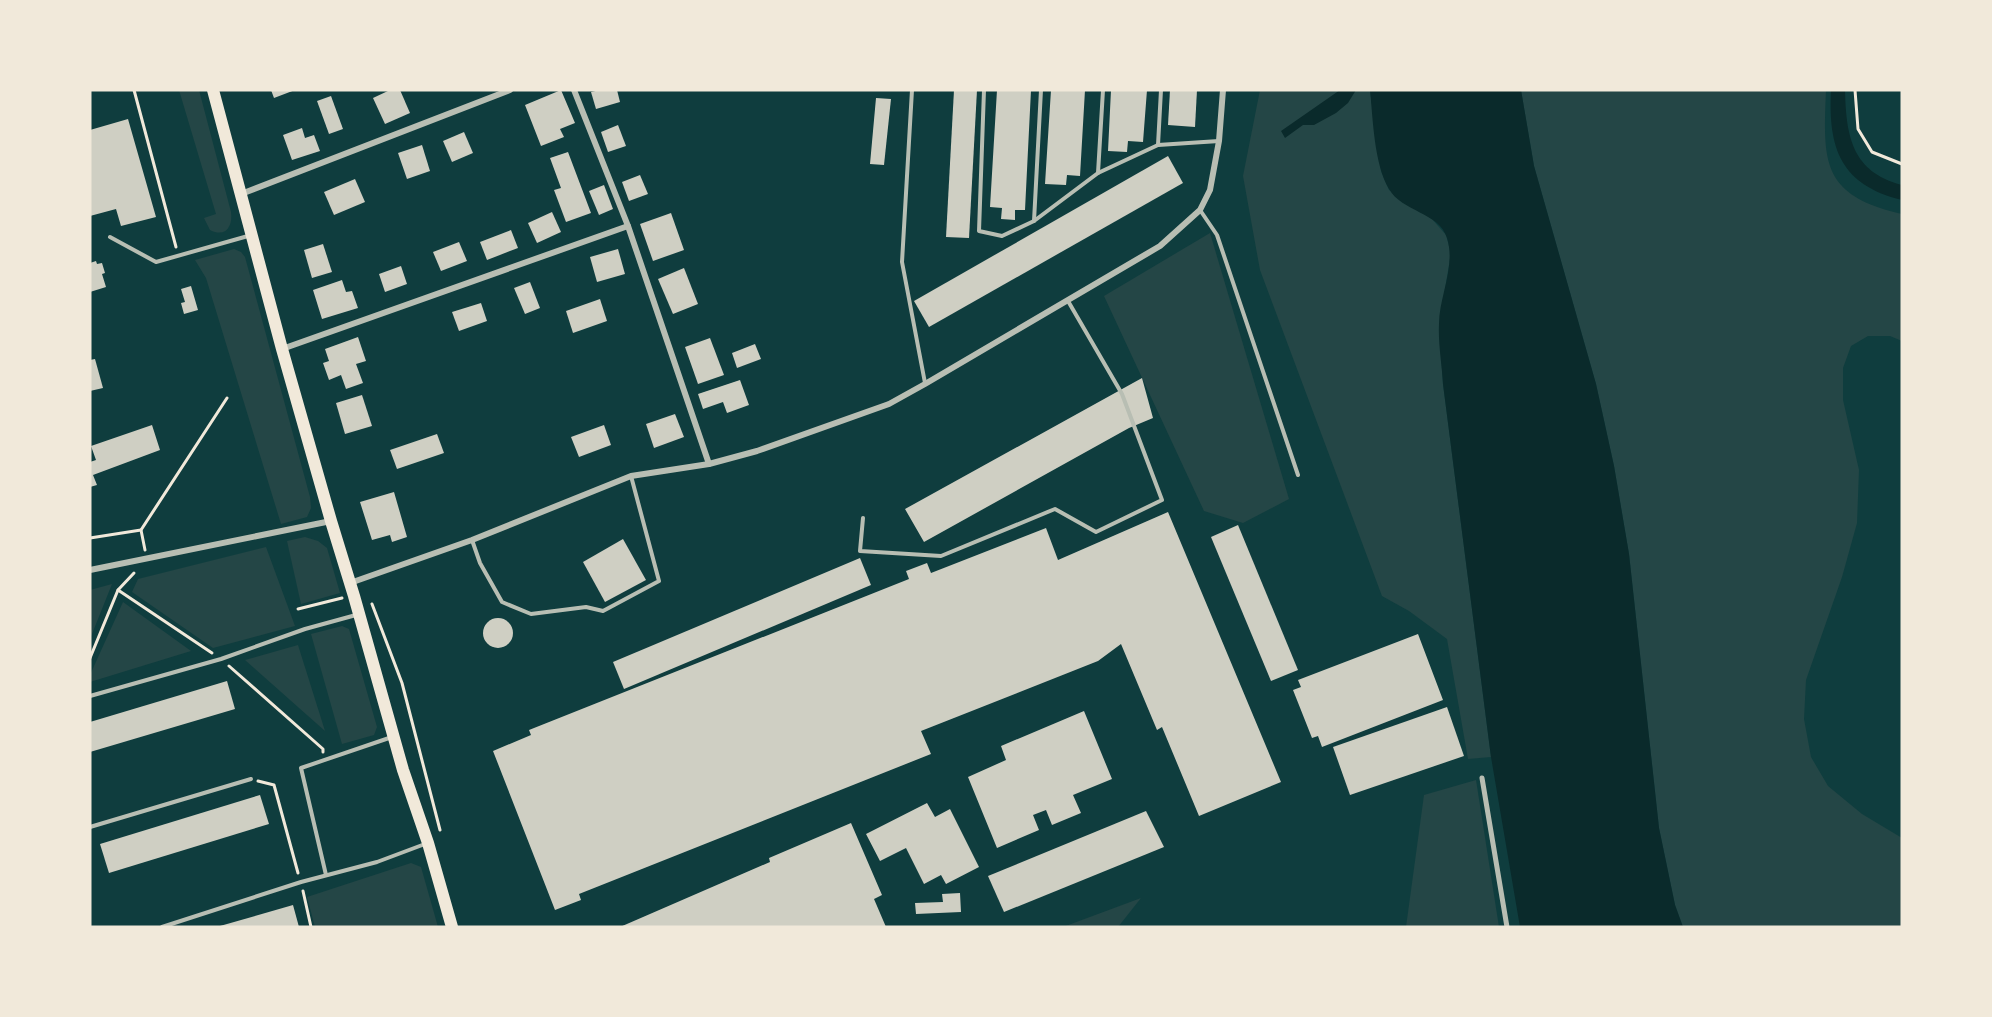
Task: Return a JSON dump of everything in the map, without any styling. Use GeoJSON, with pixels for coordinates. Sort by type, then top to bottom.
{"type":"FeatureCollection","features":[{"type":"Feature","properties":{"kind":"main road"},"geometry":{"type":"LineString","coordinates":[[213,90],[330,521],[452,927]]}},
{"type":"Feature","properties":{"kind":"street"},"geometry":{"type":"LineString","coordinates":[[240,194],[510,90]]}},
{"type":"Feature","properties":{"kind":"street"},"geometry":{"type":"LineString","coordinates":[[574,90],[628,226],[708,464]]}},
{"type":"Feature","properties":{"kind":"street"},"geometry":{"type":"LineString","coordinates":[[350,583],[472,540],[632,476],[708,464],[758,451],[829,427],[889,404],[925,384],[1160,246],[1200,210],[1210,190],[1219,141],[1222,90]]}},
{"type":"Feature","properties":{"kind":"street"},"geometry":{"type":"LineString","coordinates":[[282,349],[628,226]]}},
{"type":"Feature","properties":{"kind":"street"},"geometry":{"type":"LineString","coordinates":[[90,570],[330,521]]}},
{"type":"Feature","properties":{"kind":"street"},"geometry":{"type":"LineString","coordinates":[[1482,778],[1507,927]]}},
{"type":"Feature","properties":{"kind":"lane"},"geometry":{"type":"LineString","coordinates":[[912,90],[903,262],[925,384]]}},
{"type":"Feature","properties":{"kind":"lane"},"geometry":{"type":"LineString","coordinates":[[984,90],[979,231],[1002,236],[1034,221],[1098,173],[1158,145],[1219,141]]}},
{"type":"Feature","properties":{"kind":"lane"},"geometry":{"type":"LineString","coordinates":[[1034,221],[1041,90]]}},
{"type":"Feature","properties":{"kind":"lane"},"geometry":{"type":"LineString","coordinates":[[1098,173],[1103,90]]}},
{"type":"Feature","properties":{"kind":"lane"},"geometry":{"type":"LineString","coordinates":[[1158,145],[1161,90]]}},
{"type":"Feature","properties":{"kind":"lane"},"geometry":{"type":"LineString","coordinates":[[1200,210],[1217,235],[1298,476]]}},
{"type":"Feature","properties":{"kind":"lane"},"geometry":{"type":"LineString","coordinates":[[110,237],[156,262],[252,235]]}},
{"type":"Feature","properties":{"kind":"lane"},"geometry":{"type":"LineString","coordinates":[[863,518],[860,551],[941,556],[1055,509],[1096,532],[1162,500],[1122,394],[1068,301]]}},
{"type":"Feature","properties":{"kind":"lane"},"geometry":{"type":"LineString","coordinates":[[472,540],[480,563],[502,603],[531,614],[586,607],[603,611],[659,581],[632,476]]}},
{"type":"Feature","properties":{"kind":"lane"},"geometry":{"type":"LineString","coordinates":[[90,696],[221,659],[305,629],[359,615]]}},
{"type":"Feature","properties":{"kind":"lane"},"geometry":{"type":"LineString","coordinates":[[326,875],[301,768],[394,736]]}},
{"type":"Feature","properties":{"kind":"lane"},"geometry":{"type":"LineString","coordinates":[[90,827],[251,779]]}},
{"type":"Feature","properties":{"kind":"lane"},"geometry":{"type":"LineString","coordinates":[[162,927],[301,882],[377,862],[428,843]]}},
{"type":"Feature","properties":{"kind":"path"},"geometry":{"type":"LineString","coordinates":[[134,90],[176,247]]}},
{"type":"Feature","properties":{"kind":"path"},"geometry":{"type":"LineString","coordinates":[[1855,90],[1858,129],[1872,152],[1902,164]]}},
{"type":"Feature","properties":{"kind":"path"},"geometry":{"type":"LineString","coordinates":[[90,658],[118,590],[146,559],[141,530],[227,398]]}},
{"type":"Feature","properties":{"kind":"path"},"geometry":{"type":"LineString","coordinates":[[90,538],[141,530]]}},
{"type":"Feature","properties":{"kind":"path"},"geometry":{"type":"LineString","coordinates":[[118,590],[221,659],[322,748],[325,760]]}},
{"type":"Feature","properties":{"kind":"path"},"geometry":{"type":"LineString","coordinates":[[368,594],[402,683],[441,837]]}},
{"type":"Feature","properties":{"kind":"path"},"geometry":{"type":"LineString","coordinates":[[298,609],[342,598]]}},
{"type":"Feature","properties":{"kind":"path"},"geometry":{"type":"LineString","coordinates":[[251,779],[274,785],[311,927]]}},
{"type":"Feature","properties":{"kind":"shaded area"},"geometry":{"type":"Polygon","coordinates":[[[179,90],[199,90],[231,212],[231,222],[224,232],[210,230],[204,218],[216,214],[179,90]]]}},
{"type":"Feature","properties":{"kind":"shaded area"},"geometry":{"type":"Polygon","coordinates":[[[1260,90],[1370,90],[1381,171],[1389,190],[1432,219],[1446,235],[1451,253],[1439,325],[1443,384],[1491,757],[1468,759],[1447,639],[1409,611],[1382,596],[1260,270],[1243,176],[1260,90]]]}},
{"type":"Feature","properties":{"kind":"shaded area"},"geometry":{"type":"Polygon","coordinates":[[[1340,90],[1356,90],[1348,103],[1336,113],[1314,125],[1303,125],[1285,138],[1281,131],[1340,90]]]}},
{"type":"Feature","properties":{"kind":"shaded area"},"geometry":{"type":"Polygon","coordinates":[[[1370,90],[1521,90],[1534,166],[1596,384],[1614,466],[1629,554],[1659,828],[1675,905],[1683,927],[1520,927],[1491,757],[1443,384],[1439,324],[1450,260],[1449,249],[1443,229],[1429,217],[1402,203],[1389,189],[1384,179],[1377,154],[1370,90]]]}},
{"type":"Feature","properties":{"kind":"shaded area"},"geometry":{"type":"Polygon","coordinates":[[[1521,90],[1826,90],[1825,137],[1832,172],[1856,197],[1875,206],[1902,214],[1902,341],[1890,336],[1868,336],[1851,346],[1843,368],[1843,400],[1859,470],[1857,523],[1842,577],[1806,680],[1804,719],[1811,757],[1828,786],[1862,814],[1902,838],[1902,927],[1683,927],[1675,905],[1659,828],[1629,554],[1614,466],[1596,384],[1534,166],[1521,90]]]}},
{"type":"Feature","properties":{"kind":"shaded area"},"geometry":{"type":"Polygon","coordinates":[[[1831,90],[1845,90],[1850,137],[1862,161],[1885,179],[1902,185],[1902,200],[1865,185],[1842,162],[1832,130],[1831,90]]]}},
{"type":"Feature","properties":{"kind":"shaded area"},"geometry":{"type":"Polygon","coordinates":[[[1210,233],[1289,499],[1243,523],[1204,511],[1104,296],[1210,233]]]}},
{"type":"Feature","properties":{"kind":"shaded area"},"geometry":{"type":"Polygon","coordinates":[[[234,249],[245,257],[310,497],[311,508],[307,517],[281,524],[206,278],[195,260],[234,249]]]}},
{"type":"Feature","properties":{"kind":"shaded area"},"geometry":{"type":"Polygon","coordinates":[[[305,537],[318,541],[327,548],[340,593],[301,604],[287,541],[305,537]]]}},
{"type":"Feature","properties":{"kind":"shaded area"},"geometry":{"type":"Polygon","coordinates":[[[266,547],[295,626],[213,648],[132,592],[138,579],[266,547]]]}},
{"type":"Feature","properties":{"kind":"shaded area"},"geometry":{"type":"Polygon","coordinates":[[[112,584],[90,639],[90,590],[112,584]]]}},
{"type":"Feature","properties":{"kind":"shaded area"},"geometry":{"type":"Polygon","coordinates":[[[123,602],[191,651],[90,682],[90,675],[123,602]]]}},
{"type":"Feature","properties":{"kind":"shaded area"},"geometry":{"type":"Polygon","coordinates":[[[342,626],[349,629],[377,727],[374,735],[342,744],[311,634],[342,626]]]}},
{"type":"Feature","properties":{"kind":"shaded area"},"geometry":{"type":"Polygon","coordinates":[[[298,645],[325,731],[245,660],[298,645]]]}},
{"type":"Feature","properties":{"kind":"shaded area"},"geometry":{"type":"Polygon","coordinates":[[[1476,780],[1499,927],[1406,927],[1424,795],[1476,780]]]}},
{"type":"Feature","properties":{"kind":"shaded area"},"geometry":{"type":"Polygon","coordinates":[[[411,863],[421,867],[438,927],[315,927],[307,897],[411,863]]]}},
{"type":"Feature","properties":{"kind":"shaded area"},"geometry":{"type":"Polygon","coordinates":[[[1141,898],[1118,927],[1063,927],[1141,898]]]}},
{"type":"Feature","properties":{"kind":"building"},"geometry":{"type":"Polygon","coordinates":[[[271,90],[295,90],[274,98],[271,90]]]}},
{"type":"Feature","properties":{"kind":"building"},"geometry":{"type":"Polygon","coordinates":[[[390,90],[400,90],[410,113],[385,124],[373,98],[390,90]]]}},
{"type":"Feature","properties":{"kind":"building"},"geometry":{"type":"Polygon","coordinates":[[[561,90],[575,123],[560,129],[564,137],[541,146],[525,105],[561,90]]]}},
{"type":"Feature","properties":{"kind":"building"},"geometry":{"type":"Polygon","coordinates":[[[617,90],[620,102],[596,109],[591,92],[617,90]]]}},
{"type":"Feature","properties":{"kind":"building"},"geometry":{"type":"Polygon","coordinates":[[[954,90],[977,90],[969,238],[946,237],[954,90]]]}},
{"type":"Feature","properties":{"kind":"building"},"geometry":{"type":"Polygon","coordinates":[[[997,90],[1031,90],[1025,210],[1015,210],[1015,220],[1001,219],[1002,208],[990,207],[997,90]]]}},
{"type":"Feature","properties":{"kind":"building"},"geometry":{"type":"Polygon","coordinates":[[[1051,90],[1085,90],[1080,176],[1067,175],[1066,185],[1045,184],[1051,90]]]}},
{"type":"Feature","properties":{"kind":"building"},"geometry":{"type":"Polygon","coordinates":[[[1111,90],[1147,90],[1143,142],[1128,141],[1127,152],[1108,151],[1111,90]]]}},
{"type":"Feature","properties":{"kind":"building"},"geometry":{"type":"Polygon","coordinates":[[[1170,90],[1197,90],[1195,127],[1168,125],[1170,90]]]}},
{"type":"Feature","properties":{"kind":"building"},"geometry":{"type":"Polygon","coordinates":[[[331,96],[343,129],[329,134],[317,101],[331,96]]]}},
{"type":"Feature","properties":{"kind":"building"},"geometry":{"type":"Polygon","coordinates":[[[876,98],[891,99],[884,165],[870,164],[876,98]]]}},
{"type":"Feature","properties":{"kind":"building"},"geometry":{"type":"Polygon","coordinates":[[[128,119],[156,217],[121,226],[116,209],[90,216],[90,130],[128,119]]]}},
{"type":"Feature","properties":{"kind":"building"},"geometry":{"type":"Polygon","coordinates":[[[618,125],[626,146],[608,152],[601,132],[618,125]]]}},
{"type":"Feature","properties":{"kind":"building"},"geometry":{"type":"Polygon","coordinates":[[[302,128],[305,138],[314,135],[320,151],[292,160],[283,135],[302,128]]]}},
{"type":"Feature","properties":{"kind":"building"},"geometry":{"type":"Polygon","coordinates":[[[464,132],[473,153],[452,162],[443,141],[464,132]]]}},
{"type":"Feature","properties":{"kind":"building"},"geometry":{"type":"Polygon","coordinates":[[[422,145],[430,171],[407,179],[398,153],[422,145]]]}},
{"type":"Feature","properties":{"kind":"building"},"geometry":{"type":"Polygon","coordinates":[[[568,152],[591,213],[566,222],[554,190],[561,188],[550,158],[568,152]]]}},
{"type":"Feature","properties":{"kind":"building"},"geometry":{"type":"Polygon","coordinates":[[[1168,156],[1183,183],[929,327],[914,301],[1168,156]]]}},
{"type":"Feature","properties":{"kind":"building"},"geometry":{"type":"Polygon","coordinates":[[[640,175],[648,194],[629,201],[622,182],[640,175]]]}},
{"type":"Feature","properties":{"kind":"building"},"geometry":{"type":"Polygon","coordinates":[[[355,179],[365,202],[334,215],[324,192],[355,179]]]}},
{"type":"Feature","properties":{"kind":"building"},"geometry":{"type":"Polygon","coordinates":[[[604,185],[613,209],[599,215],[589,191],[604,185]]]}},
{"type":"Feature","properties":{"kind":"building"},"geometry":{"type":"Polygon","coordinates":[[[552,212],[561,232],[537,243],[528,223],[552,212]]]}},
{"type":"Feature","properties":{"kind":"building"},"geometry":{"type":"Polygon","coordinates":[[[671,213],[684,250],[653,261],[640,224],[671,213]]]}},
{"type":"Feature","properties":{"kind":"building"},"geometry":{"type":"Polygon","coordinates":[[[511,230],[518,248],[487,260],[480,242],[511,230]]]}},
{"type":"Feature","properties":{"kind":"building"},"geometry":{"type":"Polygon","coordinates":[[[459,242],[467,261],[441,271],[433,252],[459,242]]]}},
{"type":"Feature","properties":{"kind":"building"},"geometry":{"type":"Polygon","coordinates":[[[323,244],[332,272],[312,278],[304,250],[323,244]]]}},
{"type":"Feature","properties":{"kind":"building"},"geometry":{"type":"Polygon","coordinates":[[[618,249],[625,274],[597,282],[590,257],[618,249]]]}},
{"type":"Feature","properties":{"kind":"building"},"geometry":{"type":"Polygon","coordinates":[[[96,261],[97,264],[102,263],[105,273],[102,274],[106,287],[90,292],[90,263],[96,261]]]}},
{"type":"Feature","properties":{"kind":"building"},"geometry":{"type":"Polygon","coordinates":[[[401,266],[407,284],[385,292],[379,274],[401,266]]]}},
{"type":"Feature","properties":{"kind":"building"},"geometry":{"type":"Polygon","coordinates":[[[684,268],[698,304],[673,314],[658,279],[684,268]]]}},
{"type":"Feature","properties":{"kind":"building"},"geometry":{"type":"Polygon","coordinates":[[[342,280],[346,292],[352,291],[358,308],[322,319],[313,290],[342,280]]]}},
{"type":"Feature","properties":{"kind":"building"},"geometry":{"type":"Polygon","coordinates":[[[530,282],[540,308],[525,314],[514,288],[530,282]]]}},
{"type":"Feature","properties":{"kind":"building"},"geometry":{"type":"Polygon","coordinates":[[[191,286],[198,310],[184,314],[181,303],[185,302],[181,289],[191,286]]]}},
{"type":"Feature","properties":{"kind":"building"},"geometry":{"type":"Polygon","coordinates":[[[600,299],[607,321],[573,333],[566,311],[600,299]]]}},
{"type":"Feature","properties":{"kind":"building"},"geometry":{"type":"Polygon","coordinates":[[[481,303],[487,321],[459,331],[452,312],[481,303]]]}},
{"type":"Feature","properties":{"kind":"building"},"geometry":{"type":"Polygon","coordinates":[[[358,337],[366,361],[356,364],[363,383],[346,389],[341,375],[329,380],[323,363],[329,361],[325,349],[358,337]]]}},
{"type":"Feature","properties":{"kind":"building"},"geometry":{"type":"Polygon","coordinates":[[[710,338],[724,375],[698,384],[685,347],[710,338]]]}},
{"type":"Feature","properties":{"kind":"building"},"geometry":{"type":"Polygon","coordinates":[[[755,344],[761,359],[737,368],[732,353],[755,344]]]}},
{"type":"Feature","properties":{"kind":"building"},"geometry":{"type":"Polygon","coordinates":[[[95,359],[103,388],[90,391],[90,360],[95,359]]]}},
{"type":"Feature","properties":{"kind":"building"},"geometry":{"type":"Polygon","coordinates":[[[1142,378],[1153,418],[1129,428],[924,542],[905,509],[1142,378]]]}},
{"type":"Feature","properties":{"kind":"building"},"geometry":{"type":"Polygon","coordinates":[[[740,380],[749,405],[727,413],[723,402],[703,409],[698,394],[740,380]]]}},
{"type":"Feature","properties":{"kind":"building"},"geometry":{"type":"Polygon","coordinates":[[[362,395],[372,426],[345,434],[336,403],[362,395]]]}},
{"type":"Feature","properties":{"kind":"building"},"geometry":{"type":"Polygon","coordinates":[[[675,414],[684,437],[654,448],[646,424],[675,414]]]}},
{"type":"Feature","properties":{"kind":"building"},"geometry":{"type":"Polygon","coordinates":[[[152,425],[160,450],[93,475],[97,485],[90,487],[90,462],[96,460],[91,446],[152,425]]]}},
{"type":"Feature","properties":{"kind":"building"},"geometry":{"type":"Polygon","coordinates":[[[604,425],[611,445],[579,457],[571,437],[604,425]]]}},
{"type":"Feature","properties":{"kind":"building"},"geometry":{"type":"Polygon","coordinates":[[[437,434],[444,453],[397,469],[390,450],[437,434]]]}},
{"type":"Feature","properties":{"kind":"building"},"geometry":{"type":"Polygon","coordinates":[[[394,492],[407,537],[392,542],[390,535],[372,540],[360,502],[394,492]]]}},
{"type":"Feature","properties":{"kind":"building"},"geometry":{"type":"Polygon","coordinates":[[[1168,512],[1281,782],[1199,816],[1162,727],[1157,730],[1121,644],[1098,661],[921,731],[931,754],[579,894],[581,900],[555,910],[493,751],[531,735],[529,730],[909,579],[906,571],[927,563],[931,573],[1046,528],[1058,560],[1168,512]]]}},
{"type":"Feature","properties":{"kind":"building"},"geometry":{"type":"Polygon","coordinates":[[[1238,525],[1298,670],[1271,681],[1211,537],[1238,525]]]}},
{"type":"Feature","properties":{"kind":"building"},"geometry":{"type":"Polygon","coordinates":[[[623,539],[646,580],[605,602],[583,562],[623,539]]]}},
{"type":"Feature","properties":{"kind":"building"},"geometry":{"type":"Polygon","coordinates":[[[860,558],[871,585],[624,689],[613,662],[860,558]]]}},
{"type":"Feature","properties":{"kind":"building"},"geometry":{"type":"Polygon","coordinates":[[[498,618],[509,622],[513,633],[509,644],[498,648],[487,644],[483,633],[487,622],[498,618]]]}},
{"type":"Feature","properties":{"kind":"building"},"geometry":{"type":"Polygon","coordinates":[[[1418,634],[1443,700],[1322,747],[1318,736],[1312,738],[1293,690],[1301,687],[1298,680],[1418,634]]]}},
{"type":"Feature","properties":{"kind":"building"},"geometry":{"type":"Polygon","coordinates":[[[227,681],[235,709],[90,752],[90,722],[227,681]]]}},
{"type":"Feature","properties":{"kind":"building"},"geometry":{"type":"Polygon","coordinates":[[[1447,707],[1464,756],[1350,795],[1333,747],[1447,707]]]}},
{"type":"Feature","properties":{"kind":"building"},"geometry":{"type":"Polygon","coordinates":[[[1084,711],[1112,779],[1073,795],[1081,813],[1052,825],[1046,810],[1033,815],[1039,830],[997,848],[968,777],[1006,760],[1001,746],[1084,711]]]}},
{"type":"Feature","properties":{"kind":"building"},"geometry":{"type":"Polygon","coordinates":[[[260,795],[269,824],[109,873],[100,844],[260,795]]]}},
{"type":"Feature","properties":{"kind":"building"},"geometry":{"type":"Polygon","coordinates":[[[927,803],[935,817],[950,809],[979,867],[946,884],[941,875],[924,884],[906,848],[880,861],[866,834],[927,803]]]}},
{"type":"Feature","properties":{"kind":"building"},"geometry":{"type":"Polygon","coordinates":[[[1146,811],[1164,847],[1004,912],[988,876],[1146,811]]]}},
{"type":"Feature","properties":{"kind":"building"},"geometry":{"type":"Polygon","coordinates":[[[851,823],[882,895],[874,899],[886,927],[620,927],[770,862],[769,858],[851,823]]]}},
{"type":"Feature","properties":{"kind":"building"},"geometry":{"type":"Polygon","coordinates":[[[960,893],[961,912],[916,914],[915,903],[943,902],[942,894],[960,893]]]}},
{"type":"Feature","properties":{"kind":"building"},"geometry":{"type":"Polygon","coordinates":[[[293,905],[299,927],[220,927],[220,926],[293,905]]]}}]}
